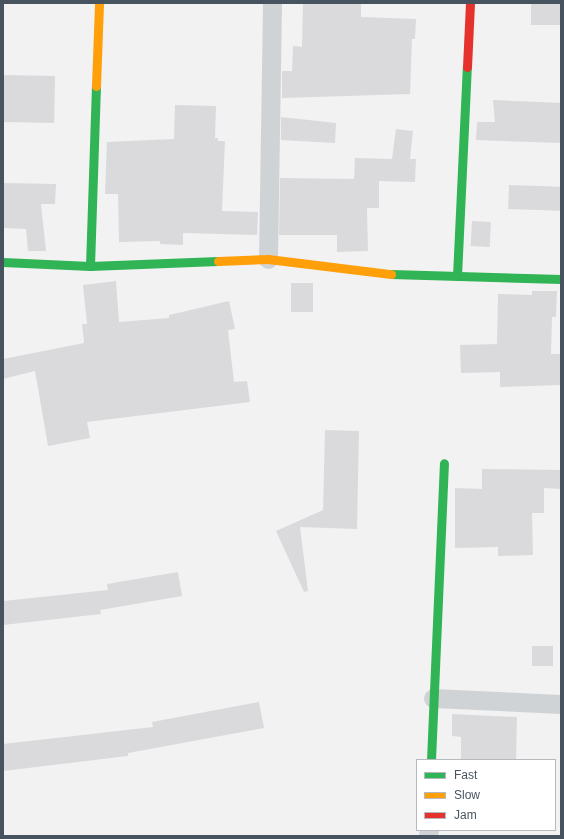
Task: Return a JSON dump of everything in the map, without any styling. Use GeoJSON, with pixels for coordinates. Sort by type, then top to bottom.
{"type":"FeatureCollection","features":[{"type":"Feature","properties":{"kind":"street"},"geometry":{"type":"LineString","coordinates":[[90,266],[99,3]]}},
{"type":"Feature","properties":{"kind":"street"},"geometry":{"type":"LineString","coordinates":[[268,259],[272,3]]}},
{"type":"Feature","properties":{"kind":"street"},"geometry":{"type":"LineString","coordinates":[[457,276],[470,3]]}},
{"type":"Feature","properties":{"kind":"street"},"geometry":{"type":"LineString","coordinates":[[3,262],[90,266],[268,259],[381,274],[561,279]]}},
{"type":"Feature","properties":{"kind":"street"},"geometry":{"type":"LineString","coordinates":[[431,759],[444,463]]}},
{"type":"Feature","properties":{"kind":"street"},"geometry":{"type":"LineString","coordinates":[[433,698],[561,704]]}},
{"type":"Feature","properties":{"kind":"building"},"geometry":{"type":"Polygon","coordinates":[[[303,3],[361,3],[361,17],[416,19],[415,39],[412,39],[410,94],[282,98],[282,71],[292,71],[293,46],[302,47],[303,3]]]}},
{"type":"Feature","properties":{"kind":"building"},"geometry":{"type":"Polygon","coordinates":[[[531,3],[561,3],[561,25],[531,25],[531,3]]]}},
{"type":"Feature","properties":{"kind":"building"},"geometry":{"type":"Polygon","coordinates":[[[4,75],[55,76],[54,123],[3,122],[4,75]]]}},
{"type":"Feature","properties":{"kind":"building"},"geometry":{"type":"Polygon","coordinates":[[[493,100],[561,103],[561,143],[476,140],[477,122],[495,122],[493,100]]]}},
{"type":"Feature","properties":{"kind":"building"},"geometry":{"type":"Polygon","coordinates":[[[175,105],[216,106],[215,138],[218,138],[218,141],[225,141],[222,211],[258,212],[257,235],[183,233],[183,245],[160,244],[160,241],[119,242],[118,194],[105,194],[107,142],[174,139],[175,105]]]}},
{"type":"Feature","properties":{"kind":"building"},"geometry":{"type":"Polygon","coordinates":[[[281,117],[336,123],[335,143],[281,140],[281,117]]]}},
{"type":"Feature","properties":{"kind":"building"},"geometry":{"type":"Polygon","coordinates":[[[396,129],[413,131],[410,159],[416,159],[415,182],[379,181],[379,208],[367,208],[368,251],[337,252],[337,235],[279,235],[280,178],[354,179],[355,158],[392,159],[396,129]]]}},
{"type":"Feature","properties":{"kind":"building"},"geometry":{"type":"Polygon","coordinates":[[[3,183],[56,184],[55,204],[41,204],[46,251],[28,251],[26,229],[3,228],[3,183]]]}},
{"type":"Feature","properties":{"kind":"building"},"geometry":{"type":"Polygon","coordinates":[[[509,185],[561,187],[560,211],[508,209],[509,185]]]}},
{"type":"Feature","properties":{"kind":"building"},"geometry":{"type":"Polygon","coordinates":[[[472,221],[491,222],[490,247],[471,246],[472,221]]]}},
{"type":"Feature","properties":{"kind":"building"},"geometry":{"type":"Polygon","coordinates":[[[116,281],[119,322],[169,318],[169,315],[229,301],[235,329],[228,330],[234,382],[247,381],[250,402],[87,422],[90,438],[48,446],[35,371],[3,379],[3,359],[84,343],[82,324],[87,324],[83,285],[116,281]]]}},
{"type":"Feature","properties":{"kind":"building"},"geometry":{"type":"Polygon","coordinates":[[[291,283],[313,283],[313,312],[291,312],[291,283]]]}},
{"type":"Feature","properties":{"kind":"building"},"geometry":{"type":"Polygon","coordinates":[[[532,291],[557,291],[556,317],[552,317],[551,354],[561,354],[561,385],[500,387],[500,372],[461,373],[460,345],[497,344],[498,294],[532,295],[532,291]]]}},
{"type":"Feature","properties":{"kind":"building"},"geometry":{"type":"Polygon","coordinates":[[[325,430],[359,431],[357,529],[300,527],[308,591],[304,592],[276,531],[323,510],[325,430]]]}},
{"type":"Feature","properties":{"kind":"building"},"geometry":{"type":"Polygon","coordinates":[[[482,469],[561,470],[561,489],[544,488],[544,513],[532,513],[533,555],[498,556],[498,547],[455,548],[455,488],[482,489],[482,469]]]}},
{"type":"Feature","properties":{"kind":"building"},"geometry":{"type":"Polygon","coordinates":[[[178,572],[182,596],[100,610],[101,614],[3,625],[3,601],[108,590],[107,584],[178,572]]]}},
{"type":"Feature","properties":{"kind":"building"},"geometry":{"type":"Polygon","coordinates":[[[532,646],[553,646],[553,666],[532,666],[532,646]]]}},
{"type":"Feature","properties":{"kind":"building"},"geometry":{"type":"Polygon","coordinates":[[[259,702],[264,728],[128,753],[128,756],[3,771],[3,744],[153,727],[152,722],[259,702]]]}},
{"type":"Feature","properties":{"kind":"building"},"geometry":{"type":"Polygon","coordinates":[[[452,714],[517,717],[516,759],[461,759],[461,737],[452,736],[452,714]]]}},
{"type":"Feature","properties":{"kind":"traffic: fast"},"geometry":{"type":"LineString","coordinates":[[457,276],[467,67]]}},
{"type":"Feature","properties":{"kind":"traffic: fast"},"geometry":{"type":"LineString","coordinates":[[90,266],[96,86]]}},
{"type":"Feature","properties":{"kind":"traffic: fast"},"geometry":{"type":"LineString","coordinates":[[3,262],[90,266],[218,261]]}},
{"type":"Feature","properties":{"kind":"traffic: fast"},"geometry":{"type":"LineString","coordinates":[[391,274],[561,279]]}},
{"type":"Feature","properties":{"kind":"traffic: fast"},"geometry":{"type":"LineString","coordinates":[[431,759],[444,463]]}},
{"type":"Feature","properties":{"kind":"traffic: slow"},"geometry":{"type":"LineString","coordinates":[[96,86],[99,3]]}},
{"type":"Feature","properties":{"kind":"traffic: slow"},"geometry":{"type":"LineString","coordinates":[[218,261],[268,259],[391,274]]}},
{"type":"Feature","properties":{"kind":"traffic: jam"},"geometry":{"type":"LineString","coordinates":[[467,67],[470,3]]}}]}
